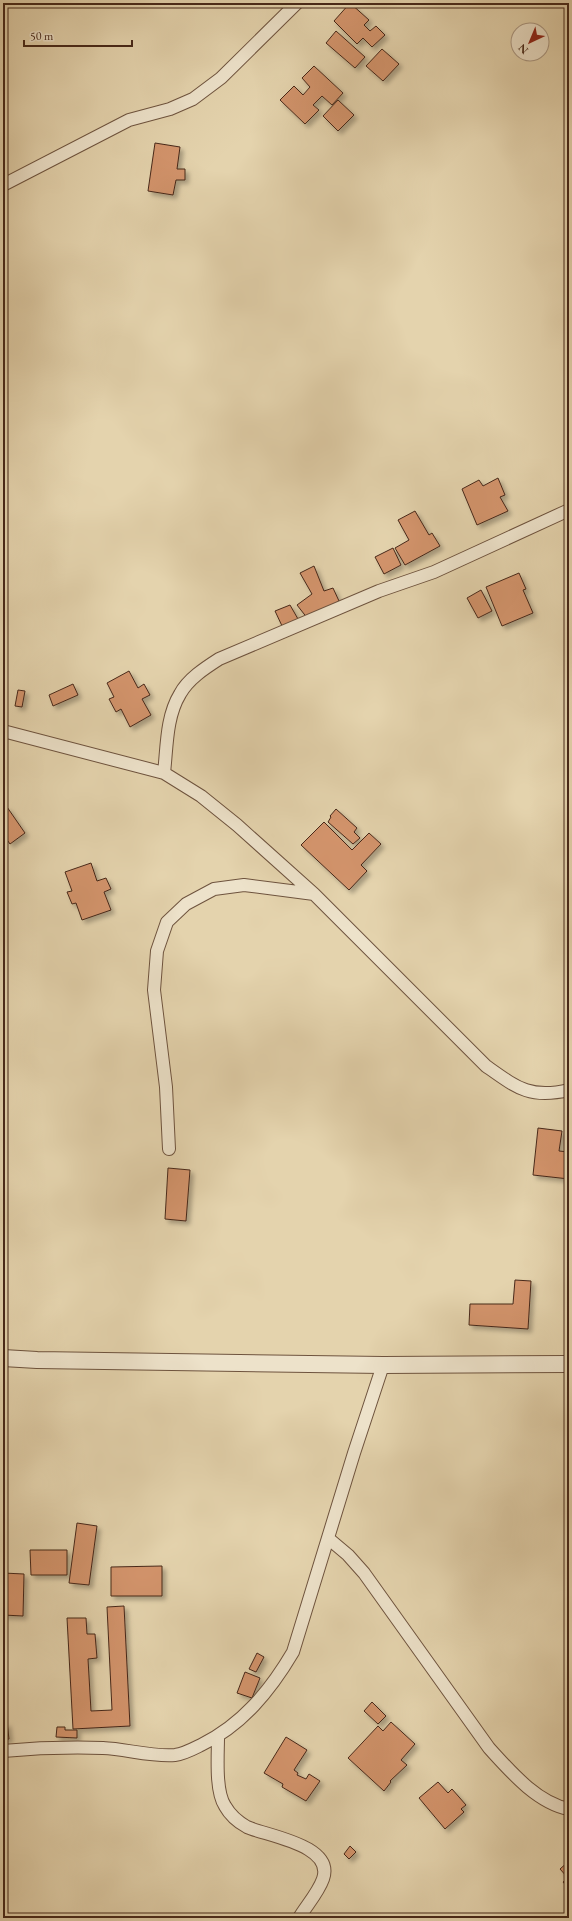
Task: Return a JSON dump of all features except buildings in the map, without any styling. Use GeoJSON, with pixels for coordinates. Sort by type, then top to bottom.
{"type":"FeatureCollection","features":[{"type":"Feature","properties":{"kind":"street"},"geometry":{"type":"LineString","coordinates":[[3,185],[129,120],[170,109],[193,99],[221,78],[298,3]]}},
{"type":"Feature","properties":{"kind":"street"},"geometry":{"type":"LineString","coordinates":[[164,773],[172,713],[180,693],[198,673],[219,659],[380,591],[434,572],[569,510]]}},
{"type":"Feature","properties":{"kind":"street"},"geometry":{"type":"LineString","coordinates":[[3,731],[164,773],[201,796],[237,825],[314,894],[486,1066],[514,1086],[534,1093],[550,1094],[569,1090]]}},
{"type":"Feature","properties":{"kind":"street"},"geometry":{"type":"LineString","coordinates":[[168,1149],[166,1087],[154,990],[157,951],[167,922],[186,904],[214,889],[244,885],[314,894]]}},
{"type":"Feature","properties":{"kind":"street"},"geometry":{"type":"LineString","coordinates":[[3,1358],[37,1360],[383,1365],[569,1364]]}},
{"type":"Feature","properties":{"kind":"street"},"geometry":{"type":"LineString","coordinates":[[3,1751],[34,1748],[104,1748],[176,1755],[218,1737],[262,1698],[279,1676],[293,1652],[354,1453],[383,1365]]}},
{"type":"Feature","properties":{"kind":"street"},"geometry":{"type":"LineString","coordinates":[[328,1539],[348,1554],[364,1573],[489,1748],[511,1773],[542,1797],[569,1809]]}},
{"type":"Feature","properties":{"kind":"street"},"geometry":{"type":"LineString","coordinates":[[218,1737],[219,1788],[224,1805],[235,1819],[247,1827],[296,1842],[306,1847],[319,1858],[324,1869],[323,1879],[299,1918]]}}]}
